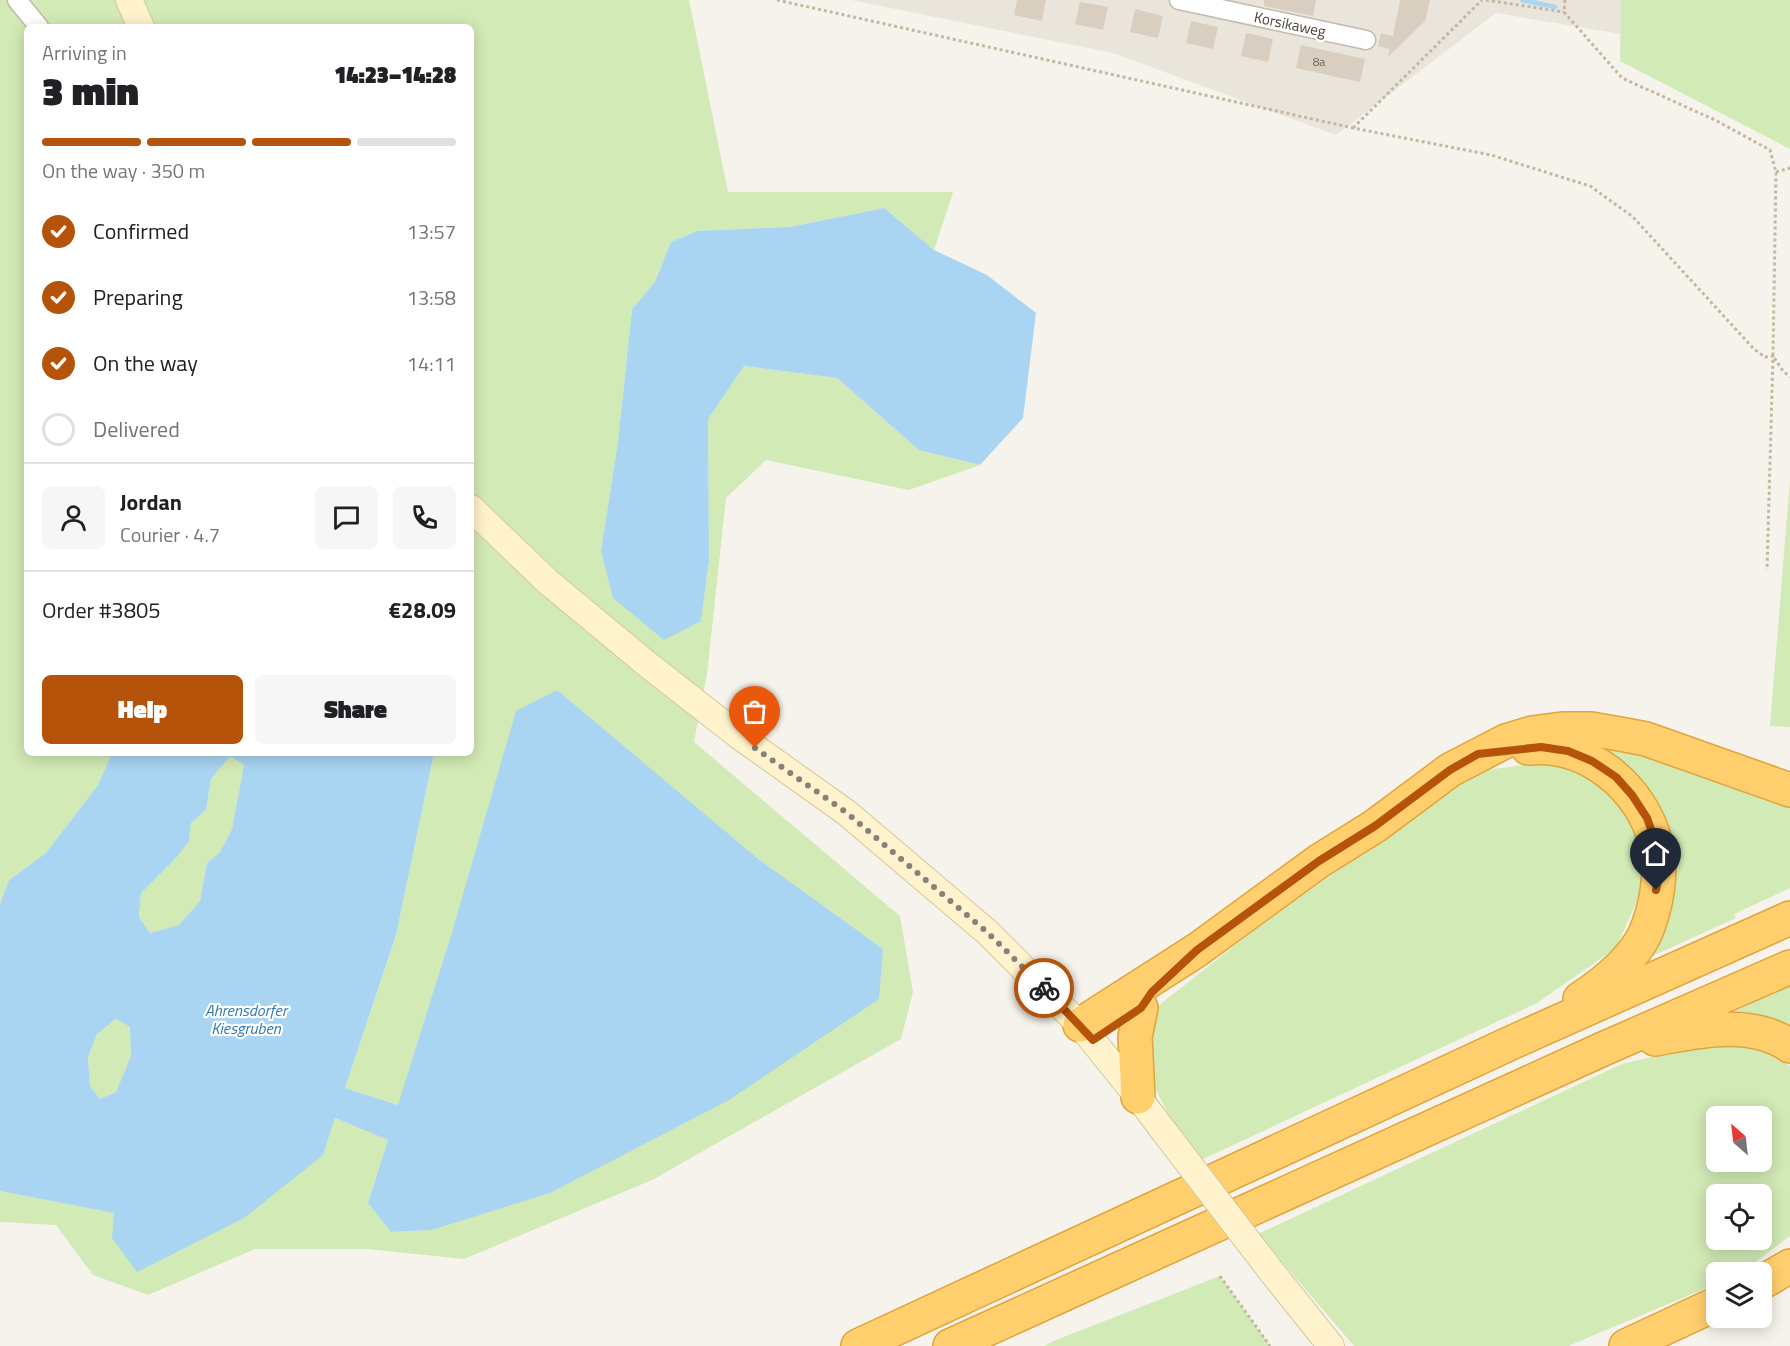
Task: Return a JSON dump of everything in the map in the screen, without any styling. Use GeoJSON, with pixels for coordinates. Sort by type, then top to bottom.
{"type":"FeatureCollection","features":[{"type":"Feature","properties":{"kind":"highway"},"geometry":{"type":"LineString","coordinates":[[1087,1033],[1319,861],[1375,826],[1450,770],[1506,741],[1532,733],[1562,729],[1591,729],[1646,739],[1790,790]]}},
{"type":"Feature","properties":{"kind":"highway"},"geometry":{"type":"LineString","coordinates":[[1478,754],[1541,747],[1568,751],[1592,761],[1616,777],[1632,795],[1647,818],[1657,846],[1659,876],[1654,903],[1644,935],[1626,961],[1597,987],[1513,1042]]}},
{"type":"Feature","properties":{"kind":"highway"},"geometry":{"type":"LineString","coordinates":[[858,1346],[1513,1042],[1790,918]]}},
{"type":"Feature","properties":{"kind":"highway"},"geometry":{"type":"LineString","coordinates":[[1138,1096],[1135,1037],[1141,1008],[1152,992],[1197,950]]}},
{"type":"Feature","properties":{"kind":"highway"},"geometry":{"type":"LineString","coordinates":[[950,1346],[1603,1049],[1790,967]]}},
{"type":"Feature","properties":{"kind":"highway"},"geometry":{"type":"LineString","coordinates":[[1087,1033],[1141,1008]]}},
{"type":"Feature","properties":{"kind":"highway"},"geometry":{"type":"LineString","coordinates":[[1603,1049],[1725,1028],[1753,1032],[1790,1046]]}},
{"type":"Feature","properties":{"kind":"highway"},"geometry":{"type":"LineString","coordinates":[[1772,1277],[1790,1266]]}},
{"type":"Feature","properties":{"kind":"highway"},"geometry":{"type":"LineString","coordinates":[[1626,1346],[1706,1309]]}},
{"type":"Feature","properties":{"kind":"main road"},"geometry":{"type":"LineString","coordinates":[[129,0],[140,24]]}},
{"type":"Feature","properties":{"kind":"main road"},"geometry":{"type":"LineString","coordinates":[[474,510],[547,581],[647,664],[739,736],[847,813],[987,932],[1087,1033],[1331,1346]]}},
{"type":"Feature","properties":{"kind":"street"},"geometry":{"type":"LineString","coordinates":[[18,0],[37,24]]}},
{"type":"Feature","properties":{"kind":"street","name":"Korsikaweg"},"geometry":{"type":"LineString","coordinates":[[1179,0],[1366,40]]}},
{"type":"Feature","properties":{"kind":"path"},"geometry":{"type":"LineString","coordinates":[[777,0],[1353,128],[1491,155],[1590,186],[1633,217],[1754,349],[1765,357],[1773,356]]}},
{"type":"Feature","properties":{"kind":"path"},"geometry":{"type":"LineString","coordinates":[[1353,128],[1484,0],[1564,12],[1622,78],[1717,121],[1770,150],[1776,172],[1767,570]]}},
{"type":"Feature","properties":{"kind":"path"},"geometry":{"type":"LineString","coordinates":[[1564,12],[1565,0]]}},
{"type":"Feature","properties":{"kind":"path"},"geometry":{"type":"LineString","coordinates":[[1776,172],[1790,168]]}},
{"type":"Feature","properties":{"kind":"path"},"geometry":{"type":"LineString","coordinates":[[1773,356],[1790,377]]}},
{"type":"Feature","properties":{"kind":"path"},"geometry":{"type":"LineString","coordinates":[[1220,1276],[1270,1346]]}},
{"type":"Feature","properties":{"kind":"shaded area"},"geometry":{"type":"Polygon","coordinates":[[[851,0],[1621,0],[1621,34],[1496,13],[1336,135],[1113,53],[851,0]]]}},
{"type":"Feature","properties":{"kind":"green space"},"geometry":{"type":"Polygon","coordinates":[[[0,0],[689,0],[728,192],[953,192],[934,250],[884,208],[790,227],[697,231],[671,242],[655,282],[632,309],[618,442],[601,551],[701,620],[709,561],[708,419],[744,366],[837,378],[919,450],[980,465],[909,490],[766,460],[726,498],[707,674],[694,742],[900,916],[913,992],[901,1039],[652,1180],[464,1259],[367,1249],[255,1249],[148,1295],[93,1275],[56,1225],[0,1222],[0,1191],[115,1213],[323,1155],[335,1118],[388,1140],[368,1203],[391,1232],[431,1230],[883,949],[757,858],[453,929],[399,1105],[345,1088],[396,935],[433,756],[474,756],[474,24],[24,24],[24,756],[111,756],[98,785],[46,853],[9,880],[0,904],[0,0]]]}},
{"type":"Feature","properties":{"kind":"green space"},"geometry":{"type":"Polygon","coordinates":[[[1621,0],[1790,0],[1790,149],[1620,61],[1621,0]]]}},
{"type":"Feature","properties":{"kind":"green space"},"geometry":{"type":"Polygon","coordinates":[[[1790,480],[1790,727],[1770,726],[1790,480]]]}},
{"type":"Feature","properties":{"kind":"green space"},"geometry":{"type":"Polygon","coordinates":[[[1598,736],[1790,798],[1790,888],[1734,914],[1736,918],[1646,959],[1667,874],[1589,748],[1598,736]]]}},
{"type":"Feature","properties":{"kind":"green space"},"geometry":{"type":"Polygon","coordinates":[[[229,756],[244,765],[232,829],[220,852],[207,863],[200,901],[179,925],[150,933],[139,917],[141,893],[189,841],[191,823],[206,810],[211,779],[229,756]]]}},
{"type":"Feature","properties":{"kind":"green space"},"geometry":{"type":"Polygon","coordinates":[[[1564,760],[1623,803],[1649,874],[1616,948],[1537,1003],[1199,1161],[1176,1129],[1145,1069],[1148,1014],[1258,927],[1478,771],[1564,760]]]}},
{"type":"Feature","properties":{"kind":"green space"},"geometry":{"type":"Polygon","coordinates":[[[1790,983],[1790,1035],[1725,1017],[1790,983]]]}},
{"type":"Feature","properties":{"kind":"green space"},"geometry":{"type":"Polygon","coordinates":[[[116,1019],[130,1027],[131,1056],[116,1092],[100,1099],[90,1086],[88,1057],[97,1034],[116,1019]]]}},
{"type":"Feature","properties":{"kind":"green space"},"geometry":{"type":"Polygon","coordinates":[[[1719,1041],[1778,1055],[1790,1066],[1790,1236],[1772,1250],[1772,1184],[1706,1184],[1706,1250],[1771,1250],[1755,1262],[1706,1262],[1706,1288],[1568,1346],[1354,1346],[1258,1234],[1622,1064],[1719,1041]]]}},
{"type":"Feature","properties":{"kind":"green space"},"geometry":{"type":"Polygon","coordinates":[[[1220,1276],[1270,1346],[1044,1346],[1056,1340],[1220,1276]]]}},
{"type":"Feature","properties":{"kind":"water"},"geometry":{"type":"Polygon","coordinates":[[[884,208],[934,250],[987,275],[1036,313],[1023,418],[980,465],[919,450],[837,378],[744,366],[708,419],[709,561],[701,621],[664,640],[613,598],[601,551],[618,442],[632,309],[655,282],[671,242],[697,231],[790,227],[884,208]]]}},
{"type":"Feature","properties":{"kind":"water","name":"Ahrensdorfer Kiesgruben"},"geometry":{"type":"Polygon","coordinates":[[[557,690],[757,858],[883,949],[879,999],[729,1100],[550,1193],[431,1230],[391,1232],[368,1203],[388,1140],[335,1118],[323,1155],[244,1218],[137,1272],[112,1238],[114,1213],[0,1191],[0,904],[9,880],[46,853],[98,785],[111,756],[230,756],[433,756],[396,935],[345,1088],[398,1105],[453,929],[516,711],[557,690]],[[230,756],[211,779],[206,810],[191,823],[189,841],[176,858],[141,893],[139,917],[150,933],[179,925],[200,901],[207,863],[220,852],[232,829],[244,765],[230,756]],[[116,1019],[97,1034],[88,1057],[90,1086],[100,1099],[116,1092],[131,1056],[130,1027],[116,1019]]]}},
{"type":"Feature","properties":{"kind":"building"},"geometry":{"type":"Polygon","coordinates":[[[1017,0],[1046,0],[1042,21],[1014,15],[1017,0]]]}},
{"type":"Feature","properties":{"kind":"building"},"geometry":{"type":"Polygon","coordinates":[[[1264,0],[1316,0],[1313,16],[1264,6],[1264,0]]]}},
{"type":"Feature","properties":{"kind":"building"},"geometry":{"type":"Polygon","coordinates":[[[1400,0],[1430,0],[1425,21],[1388,57],[1390,49],[1378,46],[1381,33],[1393,36],[1400,0]]]}},
{"type":"Feature","properties":{"kind":"building"},"geometry":{"type":"Polygon","coordinates":[[[1080,2],[1108,7],[1103,30],[1075,24],[1080,2]]]}},
{"type":"Feature","properties":{"kind":"building"},"geometry":{"type":"Polygon","coordinates":[[[1135,9],[1163,16],[1158,38],[1130,32],[1135,9]]]}},
{"type":"Feature","properties":{"kind":"building"},"geometry":{"type":"Polygon","coordinates":[[[1191,21],[1218,27],[1213,49],[1186,43],[1191,21]]]}},
{"type":"Feature","properties":{"kind":"building"},"geometry":{"type":"Polygon","coordinates":[[[1246,33],[1273,39],[1268,62],[1241,56],[1246,33]]]}},
{"type":"Feature","properties":{"kind":"building"},"geometry":{"type":"Polygon","coordinates":[[[1301,45],[1365,59],[1360,82],[1296,68],[1301,45]]]}},
{"type":"Feature","properties":{"kind":"waterway"},"geometry":{"type":"LineString","coordinates":[[1522,0],[1555,7]]}},
{"type":"Feature","properties":{"kind":"way so far"},"geometry":{"type":"LineString","coordinates":[[755,748],[847,813],[987,932],[1044,988]]}},
{"type":"Feature","properties":{"kind":"route"},"geometry":{"type":"LineString","coordinates":[[1044,988],[1093,1040],[1141,1008],[1152,992],[1197,950],[1319,861],[1375,826],[1450,770],[1478,754],[1541,747],[1568,751],[1592,761],[1616,777],[1632,795],[1647,818],[1657,846],[1659,876],[1656,890]]}}]}
